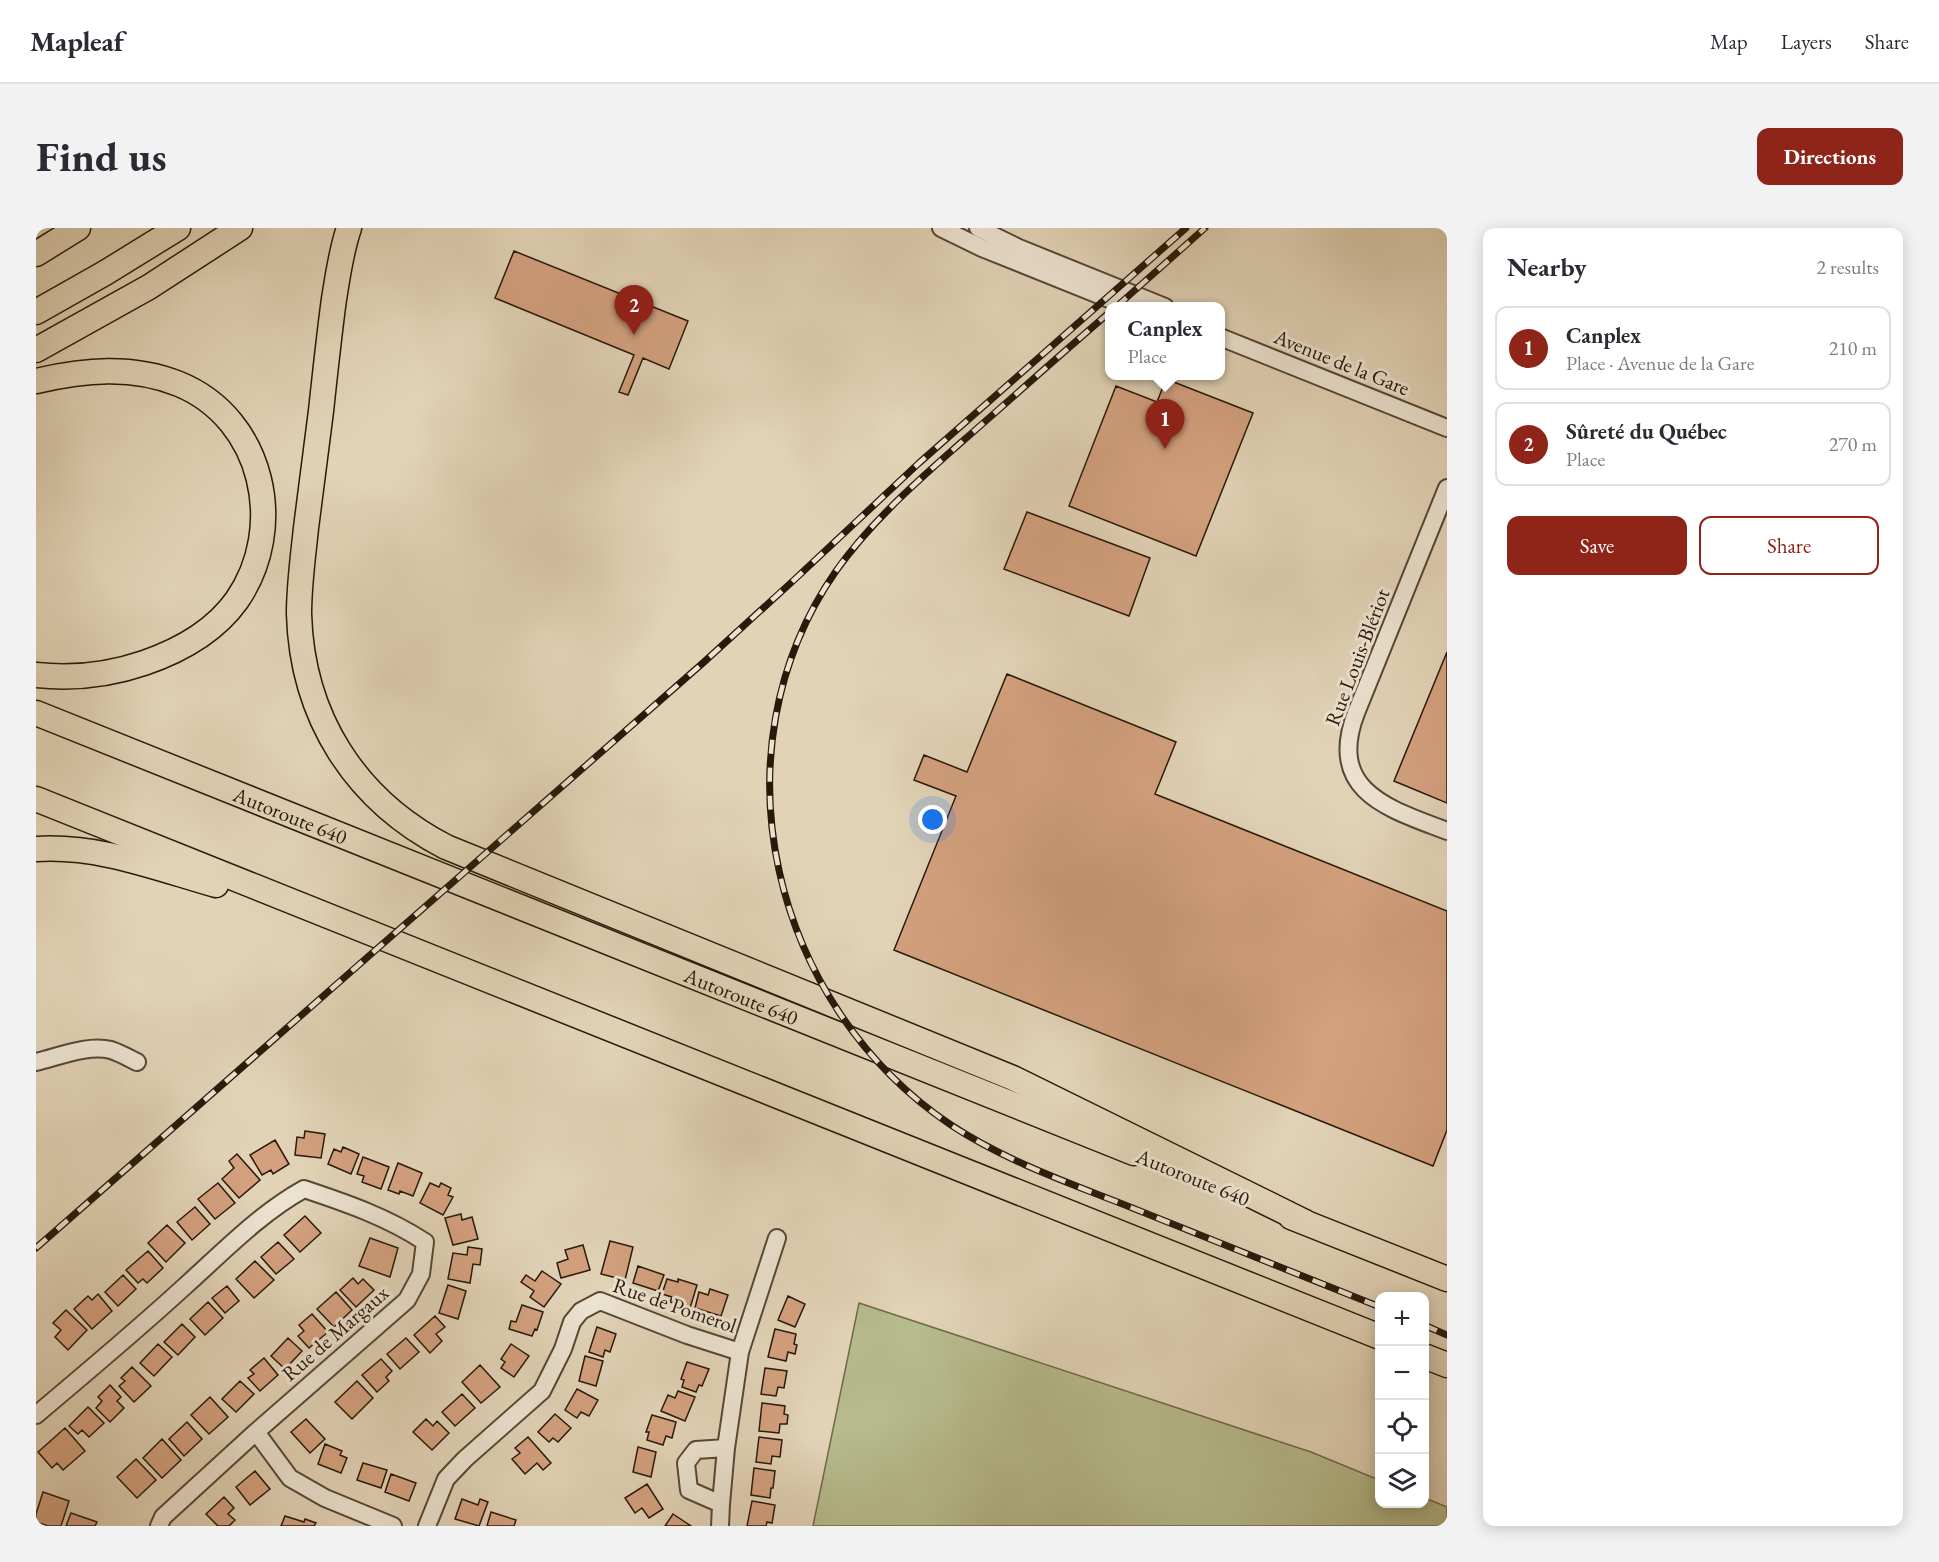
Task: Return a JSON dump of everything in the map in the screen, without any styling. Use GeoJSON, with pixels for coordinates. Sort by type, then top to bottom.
{"type":"FeatureCollection","features":[{"type":"Feature","properties":{"kind":"highway"},"geometry":{"type":"LineString","coordinates":[[36,254],[78,228]]}},
{"type":"Feature","properties":{"kind":"highway"},"geometry":{"type":"LineString","coordinates":[[36,312],[178,228]]}},
{"type":"Feature","properties":{"kind":"highway"},"geometry":{"type":"LineString","coordinates":[[36,351],[149,287],[240,228]]}},
{"type":"Feature","properties":{"kind":"highway"},"geometry":{"type":"LineString","coordinates":[[349,228],[340,261],[330,329],[301,571],[300,629],[308,675],[324,723],[349,766],[382,804],[418,832],[470,858],[1013,1078],[1305,1222]]}},
{"type":"Feature","properties":{"kind":"highway"},"geometry":{"type":"LineString","coordinates":[[36,381],[81,372],[131,372],[159,377],[180,384],[198,394],[218,410],[244,441],[258,476],[264,515],[259,553],[249,579],[231,607],[204,632],[167,654],[124,669],[79,676],[36,675]]}},
{"type":"Feature","properties":{"kind":"highway","name":"Autoroute 640"},"geometry":{"type":"LineString","coordinates":[[36,713],[1447,1279]]}},
{"type":"Feature","properties":{"kind":"highway"},"geometry":{"type":"LineString","coordinates":[[36,799],[1375,1335]]}},
{"type":"Feature","properties":{"kind":"highway"},"geometry":{"type":"LineString","coordinates":[[36,849],[79,849],[108,854],[362,929]]}},
{"type":"Feature","properties":{"kind":"highway"},"geometry":{"type":"LineString","coordinates":[[1429,1358],[1447,1365]]}},
{"type":"Feature","properties":{"kind":"street"},"geometry":{"type":"LineString","coordinates":[[941,228],[982,248],[1118,302]]}},
{"type":"Feature","properties":{"kind":"street"},"geometry":{"type":"LineString","coordinates":[[978,228],[1019,248],[1155,302]]}},
{"type":"Feature","properties":{"kind":"street","name":"Avenue de la Gare"},"geometry":{"type":"LineString","coordinates":[[1225,339],[1447,428]]}},
{"type":"Feature","properties":{"kind":"street","name":"Rue Louis-Blériot"},"geometry":{"type":"LineString","coordinates":[[1447,488],[1353,720],[1348,747],[1356,776],[1374,799],[1393,810],[1447,831]]}},
{"type":"Feature","properties":{"kind":"street"},"geometry":{"type":"LineString","coordinates":[[36,1062],[104,1049],[117,1052],[137,1062]]}},
{"type":"Feature","properties":{"kind":"street","name":"Rue de Margaux"},"geometry":{"type":"LineString","coordinates":[[36,1416],[157,1312],[264,1215],[304,1189],[349,1204],[402,1227],[425,1242],[421,1274],[407,1300],[256,1432],[164,1517],[159,1526]]}},
{"type":"Feature","properties":{"kind":"street"},"geometry":{"type":"LineString","coordinates":[[720,1526],[726,1448],[740,1352],[777,1238]]}},
{"type":"Feature","properties":{"kind":"street","name":"Rue de Pomerol"},"geometry":{"type":"LineString","coordinates":[[427,1526],[446,1479],[542,1390],[563,1349],[572,1322],[581,1311],[600,1301],[687,1335],[740,1352]]}},
{"type":"Feature","properties":{"kind":"street"},"geometry":{"type":"LineString","coordinates":[[256,1432],[290,1478],[325,1498],[393,1526]]}},
{"type":"Feature","properties":{"kind":"street"},"geometry":{"type":"LineString","coordinates":[[722,1504],[689,1490],[686,1464],[696,1450],[726,1448]]}},
{"type":"Feature","properties":{"kind":"green space"},"geometry":{"type":"Polygon","coordinates":[[[859,1303],[1311,1452],[1375,1478],[1375,1508],[1429,1508],[1429,1500],[1447,1507],[1447,1526],[813,1526],[859,1303]]]}},
{"type":"Feature","properties":{"kind":"building"},"geometry":{"type":"Polygon","coordinates":[[[514,251],[688,321],[669,369],[643,358],[628,395],[619,392],[634,355],[495,298],[514,251]]]}},
{"type":"Feature","properties":{"kind":"building"},"geometry":{"type":"Polygon","coordinates":[[[1166,380],[1169,380],[1253,413],[1196,556],[1069,506],[1116,386],[1157,402],[1166,380]]]}},
{"type":"Feature","properties":{"kind":"building"},"geometry":{"type":"Polygon","coordinates":[[[1027,512],[1150,558],[1129,616],[1004,569],[1027,512]]]}},
{"type":"Feature","properties":{"kind":"building"},"geometry":{"type":"Polygon","coordinates":[[[1447,652],[1447,803],[1394,781],[1447,652]]]}},
{"type":"Feature","properties":{"kind":"building"},"geometry":{"type":"Polygon","coordinates":[[[1007,674],[1176,742],[1155,794],[1447,911],[1447,1130],[1433,1166],[894,950],[956,796],[914,780],[924,755],[967,772],[1007,674]]]}},
{"type":"Feature","properties":{"kind":"building"},"geometry":{"type":"Polygon","coordinates":[[[305,1131],[325,1134],[321,1158],[295,1155],[297,1137],[304,1138],[305,1131]]]}},
{"type":"Feature","properties":{"kind":"building"},"geometry":{"type":"Polygon","coordinates":[[[275,1140],[289,1164],[273,1174],[271,1170],[262,1175],[250,1155],[275,1140]]]}},
{"type":"Feature","properties":{"kind":"building"},"geometry":{"type":"Polygon","coordinates":[[[343,1147],[359,1154],[351,1174],[328,1164],[334,1149],[341,1152],[343,1147]]]}},
{"type":"Feature","properties":{"kind":"building"},"geometry":{"type":"Polygon","coordinates":[[[237,1154],[260,1180],[239,1198],[222,1179],[234,1168],[229,1161],[237,1154]]]}},
{"type":"Feature","properties":{"kind":"building"},"geometry":{"type":"Polygon","coordinates":[[[363,1157],[389,1167],[381,1189],[362,1182],[364,1176],[357,1174],[363,1157]]]}},
{"type":"Feature","properties":{"kind":"building"},"geometry":{"type":"Polygon","coordinates":[[[398,1163],[422,1173],[413,1196],[400,1191],[399,1194],[388,1190],[398,1163]]]}},
{"type":"Feature","properties":{"kind":"building"},"geometry":{"type":"Polygon","coordinates":[[[218,1183],[235,1203],[215,1219],[198,1199],[218,1183]]]}},
{"type":"Feature","properties":{"kind":"building"},"geometry":{"type":"Polygon","coordinates":[[[430,1183],[439,1187],[441,1183],[451,1188],[448,1195],[453,1197],[443,1215],[420,1203],[430,1183]]]}},
{"type":"Feature","properties":{"kind":"building"},"geometry":{"type":"Polygon","coordinates":[[[195,1207],[210,1224],[192,1240],[177,1222],[195,1207]]]}},
{"type":"Feature","properties":{"kind":"building"},"geometry":{"type":"Polygon","coordinates":[[[461,1214],[462,1220],[472,1217],[478,1239],[453,1245],[445,1218],[461,1214]]]}},
{"type":"Feature","properties":{"kind":"building"},"geometry":{"type":"Polygon","coordinates":[[[305,1216],[321,1233],[300,1252],[284,1235],[305,1216]]]}},
{"type":"Feature","properties":{"kind":"building"},"geometry":{"type":"Polygon","coordinates":[[[167,1225],[185,1243],[166,1262],[148,1243],[167,1225]]]}},
{"type":"Feature","properties":{"kind":"building"},"geometry":{"type":"Polygon","coordinates":[[[370,1238],[398,1248],[390,1277],[359,1266],[370,1238]]]}},
{"type":"Feature","properties":{"kind":"building"},"geometry":{"type":"Polygon","coordinates":[[[610,1241],[633,1247],[625,1280],[601,1274],[610,1241]]]}},
{"type":"Feature","properties":{"kind":"building"},"geometry":{"type":"Polygon","coordinates":[[[278,1242],[294,1259],[276,1274],[261,1257],[278,1242]]]}},
{"type":"Feature","properties":{"kind":"building"},"geometry":{"type":"Polygon","coordinates":[[[583,1245],[590,1270],[561,1278],[557,1263],[568,1259],[565,1250],[583,1245]]]}},
{"type":"Feature","properties":{"kind":"building"},"geometry":{"type":"Polygon","coordinates":[[[468,1247],[482,1249],[480,1265],[473,1264],[470,1283],[448,1279],[453,1253],[467,1255],[468,1247]]]}},
{"type":"Feature","properties":{"kind":"building"},"geometry":{"type":"Polygon","coordinates":[[[148,1251],[163,1268],[147,1283],[143,1279],[138,1283],[126,1270],[148,1251]]]}},
{"type":"Feature","properties":{"kind":"building"},"geometry":{"type":"Polygon","coordinates":[[[255,1261],[274,1280],[254,1298],[236,1279],[255,1261]]]}},
{"type":"Feature","properties":{"kind":"building"},"geometry":{"type":"Polygon","coordinates":[[[638,1266],[664,1275],[658,1291],[633,1283],[638,1266]]]}},
{"type":"Feature","properties":{"kind":"building"},"geometry":{"type":"Polygon","coordinates":[[[542,1271],[561,1284],[544,1307],[530,1297],[534,1291],[521,1282],[526,1275],[535,1281],[542,1271]]]}},
{"type":"Feature","properties":{"kind":"building"},"geometry":{"type":"Polygon","coordinates":[[[123,1275],[136,1289],[118,1306],[105,1292],[123,1275]]]}},
{"type":"Feature","properties":{"kind":"building"},"geometry":{"type":"Polygon","coordinates":[[[353,1278],[358,1284],[363,1279],[374,1290],[356,1307],[340,1290],[353,1278]]]}},
{"type":"Feature","properties":{"kind":"building"},"geometry":{"type":"Polygon","coordinates":[[[667,1279],[678,1282],[678,1279],[697,1285],[690,1308],[670,1302],[672,1297],[662,1294],[667,1279]]]}},
{"type":"Feature","properties":{"kind":"building"},"geometry":{"type":"Polygon","coordinates":[[[448,1285],[466,1291],[458,1319],[439,1313],[448,1285]]]}},
{"type":"Feature","properties":{"kind":"building"},"geometry":{"type":"Polygon","coordinates":[[[227,1286],[239,1301],[225,1313],[212,1298],[227,1286]]]}},
{"type":"Feature","properties":{"kind":"building"},"geometry":{"type":"Polygon","coordinates":[[[710,1289],[728,1295],[721,1316],[695,1308],[699,1292],[708,1295],[710,1289]]]}},
{"type":"Feature","properties":{"kind":"building"},"geometry":{"type":"Polygon","coordinates":[[[336,1292],[352,1310],[334,1327],[317,1309],[336,1292]]]}},
{"type":"Feature","properties":{"kind":"building"},"geometry":{"type":"Polygon","coordinates":[[[98,1294],[112,1311],[92,1329],[74,1309],[88,1296],[92,1300],[98,1294]]]}},
{"type":"Feature","properties":{"kind":"building"},"geometry":{"type":"Polygon","coordinates":[[[788,1296],[805,1304],[795,1327],[778,1320],[788,1296]]]}},
{"type":"Feature","properties":{"kind":"building"},"geometry":{"type":"Polygon","coordinates":[[[208,1302],[223,1318],[205,1335],[190,1319],[208,1302]]]}},
{"type":"Feature","properties":{"kind":"building"},"geometry":{"type":"Polygon","coordinates":[[[522,1305],[543,1312],[537,1330],[535,1329],[532,1336],[509,1329],[511,1321],[516,1322],[522,1305]]]}},
{"type":"Feature","properties":{"kind":"building"},"geometry":{"type":"Polygon","coordinates":[[[66,1310],[87,1330],[68,1350],[55,1337],[61,1330],[53,1323],[66,1310]]]}},
{"type":"Feature","properties":{"kind":"building"},"geometry":{"type":"Polygon","coordinates":[[[312,1314],[328,1332],[309,1348],[298,1336],[304,1331],[299,1325],[312,1314]]]}},
{"type":"Feature","properties":{"kind":"building"},"geometry":{"type":"Polygon","coordinates":[[[435,1316],[445,1327],[436,1334],[442,1341],[430,1353],[414,1335],[435,1316]]]}},
{"type":"Feature","properties":{"kind":"building"},"geometry":{"type":"Polygon","coordinates":[[[182,1324],[195,1337],[178,1355],[164,1342],[182,1324]]]}},
{"type":"Feature","properties":{"kind":"building"},"geometry":{"type":"Polygon","coordinates":[[[597,1327],[616,1334],[610,1352],[605,1350],[603,1357],[589,1352],[597,1327]]]}},
{"type":"Feature","properties":{"kind":"building"},"geometry":{"type":"Polygon","coordinates":[[[775,1329],[796,1334],[795,1354],[788,1352],[786,1361],[768,1357],[775,1329]]]}},
{"type":"Feature","properties":{"kind":"building"},"geometry":{"type":"Polygon","coordinates":[[[288,1338],[302,1351],[285,1369],[271,1356],[288,1338]]]}},
{"type":"Feature","properties":{"kind":"building"},"geometry":{"type":"Polygon","coordinates":[[[406,1338],[419,1352],[400,1369],[387,1354],[406,1338]]]}},
{"type":"Feature","properties":{"kind":"building"},"geometry":{"type":"Polygon","coordinates":[[[158,1344],[172,1357],[154,1376],[140,1363],[158,1344]]]}},
{"type":"Feature","properties":{"kind":"building"},"geometry":{"type":"Polygon","coordinates":[[[511,1344],[529,1356],[514,1377],[501,1368],[505,1362],[501,1359],[511,1344]]]}},
{"type":"Feature","properties":{"kind":"building"},"geometry":{"type":"Polygon","coordinates":[[[585,1356],[603,1361],[596,1386],[579,1381],[585,1356]]]}},
{"type":"Feature","properties":{"kind":"building"},"geometry":{"type":"Polygon","coordinates":[[[264,1358],[278,1375],[260,1391],[248,1378],[254,1374],[250,1370],[264,1358]]]}},
{"type":"Feature","properties":{"kind":"building"},"geometry":{"type":"Polygon","coordinates":[[[381,1359],[392,1371],[386,1377],[389,1381],[377,1392],[362,1375],[381,1359]]]}},
{"type":"Feature","properties":{"kind":"building"},"geometry":{"type":"Polygon","coordinates":[[[687,1362],[709,1369],[702,1386],[699,1385],[696,1392],[682,1387],[684,1380],[681,1379],[687,1362]]]}},
{"type":"Feature","properties":{"kind":"building"},"geometry":{"type":"Polygon","coordinates":[[[480,1365],[500,1387],[481,1403],[462,1382],[480,1365]]]}},
{"type":"Feature","properties":{"kind":"building"},"geometry":{"type":"Polygon","coordinates":[[[132,1367],[151,1386],[134,1402],[119,1386],[125,1381],[121,1378],[132,1367]]]}},
{"type":"Feature","properties":{"kind":"building"},"geometry":{"type":"Polygon","coordinates":[[[765,1368],[787,1371],[784,1388],[778,1387],[776,1396],[761,1394],[765,1368]]]}},
{"type":"Feature","properties":{"kind":"building"},"geometry":{"type":"Polygon","coordinates":[[[240,1381],[254,1394],[236,1412],[222,1399],[240,1381]]]}},
{"type":"Feature","properties":{"kind":"building"},"geometry":{"type":"Polygon","coordinates":[[[357,1381],[373,1398],[352,1419],[335,1402],[357,1381]]]}},
{"type":"Feature","properties":{"kind":"building"},"geometry":{"type":"Polygon","coordinates":[[[110,1385],[121,1397],[117,1401],[124,1408],[110,1422],[96,1408],[102,1401],[98,1397],[110,1385]]]}},
{"type":"Feature","properties":{"kind":"building"},"geometry":{"type":"Polygon","coordinates":[[[577,1389],[598,1400],[589,1416],[581,1412],[577,1418],[565,1410],[577,1389]]]}},
{"type":"Feature","properties":{"kind":"building"},"geometry":{"type":"Polygon","coordinates":[[[678,1391],[695,1397],[685,1421],[661,1411],[668,1395],[675,1398],[678,1391]]]}},
{"type":"Feature","properties":{"kind":"building"},"geometry":{"type":"Polygon","coordinates":[[[462,1394],[475,1408],[455,1426],[442,1412],[462,1394]]]}},
{"type":"Feature","properties":{"kind":"building"},"geometry":{"type":"Polygon","coordinates":[[[210,1397],[228,1417],[209,1434],[191,1415],[210,1397]]]}},
{"type":"Feature","properties":{"kind":"building"},"geometry":{"type":"Polygon","coordinates":[[[762,1403],[785,1406],[784,1414],[788,1415],[787,1424],[780,1424],[779,1433],[759,1431],[762,1403]]]}},
{"type":"Feature","properties":{"kind":"building"},"geometry":{"type":"Polygon","coordinates":[[[88,1407],[104,1423],[89,1437],[82,1430],[78,1434],[69,1426],[88,1407]]]}},
{"type":"Feature","properties":{"kind":"building"},"geometry":{"type":"Polygon","coordinates":[[[555,1414],[571,1428],[558,1442],[553,1438],[549,1442],[538,1432],[555,1414]]]}},
{"type":"Feature","properties":{"kind":"building"},"geometry":{"type":"Polygon","coordinates":[[[652,1415],[676,1422],[672,1438],[666,1436],[663,1445],[647,1440],[649,1432],[646,1432],[652,1415]]]}},
{"type":"Feature","properties":{"kind":"building"},"geometry":{"type":"Polygon","coordinates":[[[306,1419],[325,1439],[310,1453],[291,1432],[306,1419]]]}},
{"type":"Feature","properties":{"kind":"building"},"geometry":{"type":"Polygon","coordinates":[[[426,1419],[433,1426],[437,1421],[449,1433],[432,1450],[413,1432],[426,1419]]]}},
{"type":"Feature","properties":{"kind":"building"},"geometry":{"type":"Polygon","coordinates":[[[187,1422],[202,1439],[184,1456],[169,1439],[187,1422]]]}},
{"type":"Feature","properties":{"kind":"building"},"geometry":{"type":"Polygon","coordinates":[[[65,1428],[85,1451],[63,1470],[57,1463],[52,1468],[38,1452],[65,1428]]]}},
{"type":"Feature","properties":{"kind":"building"},"geometry":{"type":"Polygon","coordinates":[[[528,1437],[551,1463],[543,1470],[537,1463],[525,1474],[512,1459],[520,1453],[515,1448],[528,1437]]]}},
{"type":"Feature","properties":{"kind":"building"},"geometry":{"type":"Polygon","coordinates":[[[759,1437],[782,1440],[780,1457],[772,1456],[771,1464],[756,1462],[759,1437]]]}},
{"type":"Feature","properties":{"kind":"building"},"geometry":{"type":"Polygon","coordinates":[[[162,1439],[181,1460],[162,1478],[143,1458],[162,1439]]]}},
{"type":"Feature","properties":{"kind":"building"},"geometry":{"type":"Polygon","coordinates":[[[325,1444],[342,1451],[340,1455],[347,1458],[341,1473],[318,1464],[325,1444]]]}},
{"type":"Feature","properties":{"kind":"building"},"geometry":{"type":"Polygon","coordinates":[[[638,1447],[656,1452],[651,1477],[633,1472],[638,1447]]]}},
{"type":"Feature","properties":{"kind":"building"},"geometry":{"type":"Polygon","coordinates":[[[136,1459],[156,1480],[137,1498],[117,1477],[136,1459]]]}},
{"type":"Feature","properties":{"kind":"building"},"geometry":{"type":"Polygon","coordinates":[[[363,1463],[387,1470],[381,1488],[357,1480],[363,1463]]]}},
{"type":"Feature","properties":{"kind":"building"},"geometry":{"type":"Polygon","coordinates":[[[754,1468],[775,1471],[770,1498],[751,1495],[754,1468]]]}},
{"type":"Feature","properties":{"kind":"building"},"geometry":{"type":"Polygon","coordinates":[[[255,1471],[270,1489],[250,1505],[236,1487],[255,1471]]]}},
{"type":"Feature","properties":{"kind":"building"},"geometry":{"type":"Polygon","coordinates":[[[391,1474],[416,1483],[409,1501],[385,1492],[391,1474]]]}},
{"type":"Feature","properties":{"kind":"building"},"geometry":{"type":"Polygon","coordinates":[[[647,1484],[663,1509],[649,1518],[642,1508],[635,1513],[625,1498],[647,1484]]]}},
{"type":"Feature","properties":{"kind":"building"},"geometry":{"type":"Polygon","coordinates":[[[43,1492],[69,1501],[61,1526],[48,1526],[36,1522],[36,1514],[43,1492]]]}},
{"type":"Feature","properties":{"kind":"building"},"geometry":{"type":"Polygon","coordinates":[[[224,1497],[234,1508],[228,1514],[235,1520],[229,1526],[218,1526],[206,1514],[224,1497]]]}},
{"type":"Feature","properties":{"kind":"building"},"geometry":{"type":"Polygon","coordinates":[[[462,1499],[478,1505],[480,1499],[488,1502],[479,1526],[455,1519],[462,1499]]]}},
{"type":"Feature","properties":{"kind":"building"},"geometry":{"type":"Polygon","coordinates":[[[752,1501],[775,1505],[772,1523],[767,1522],[766,1526],[747,1526],[752,1501]]]}},
{"type":"Feature","properties":{"kind":"building"},"geometry":{"type":"Polygon","coordinates":[[[491,1512],[516,1520],[514,1526],[487,1526],[491,1512]]]}},
{"type":"Feature","properties":{"kind":"building"},"geometry":{"type":"Polygon","coordinates":[[[71,1513],[97,1522],[95,1526],[66,1526],[71,1513]]]}},
{"type":"Feature","properties":{"kind":"building"},"geometry":{"type":"Polygon","coordinates":[[[673,1514],[691,1526],[665,1526],[673,1514]]]}},
{"type":"Feature","properties":{"kind":"building"},"geometry":{"type":"Polygon","coordinates":[[[285,1516],[316,1523],[314,1526],[281,1526],[285,1516]]]}},
{"type":"Feature","properties":{"kind":"railway"},"geometry":{"type":"LineString","coordinates":[[36,1248],[704,662],[919,463],[1186,228]]}},
{"type":"Feature","properties":{"kind":"railway"},"geometry":{"type":"LineString","coordinates":[[1122,302],[1205,228]]}},
{"type":"Feature","properties":{"kind":"railway"},"geometry":{"type":"LineString","coordinates":[[1105,316],[913,485],[865,535],[836,571],[797,642],[776,717],[770,794],[779,871],[803,945],[840,1013],[889,1074],[951,1125],[971,1138],[1036,1170],[1375,1305]]}},
{"type":"Feature","properties":{"kind":"railway"},"geometry":{"type":"LineString","coordinates":[[1429,1327],[1447,1335]]}},
{"type":"Feature","properties":{"kind":"place","name":"Sûreté du Québec"},"geometry":{"type":"Point","coordinates":[634,335]}},
{"type":"Feature","properties":{"kind":"place","name":"Canplex"},"geometry":{"type":"Point","coordinates":[1165,449]}}]}
